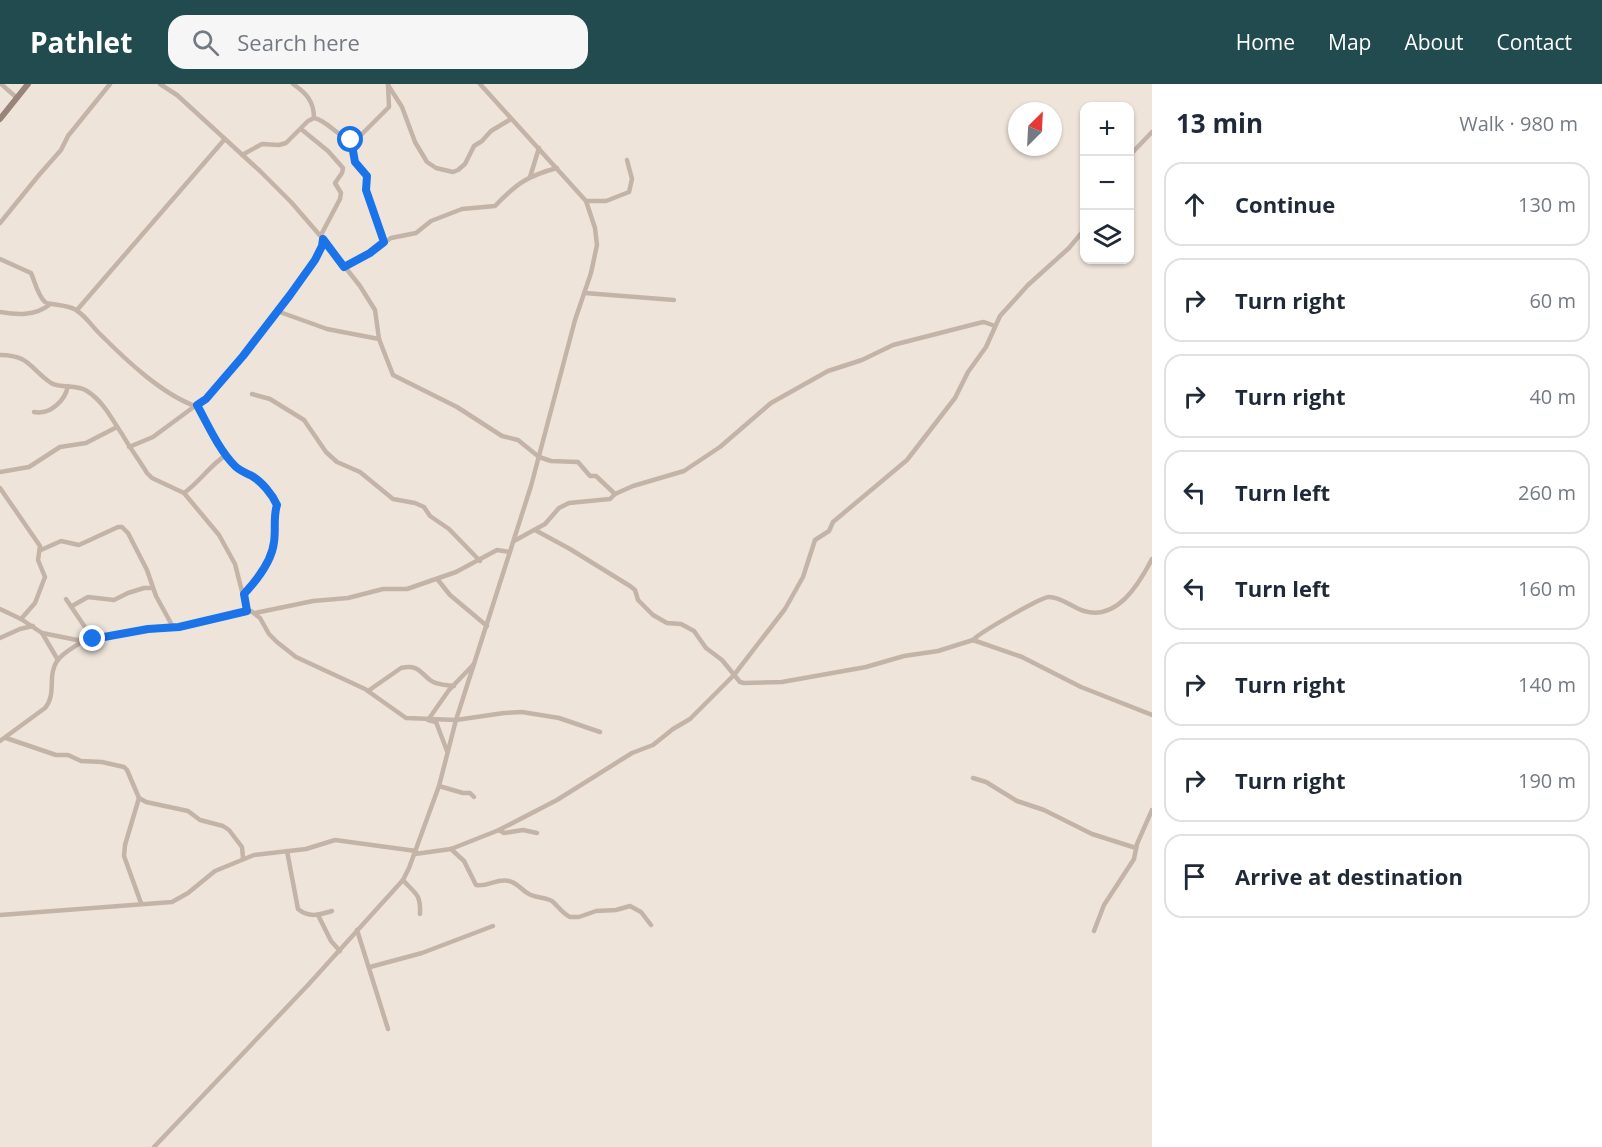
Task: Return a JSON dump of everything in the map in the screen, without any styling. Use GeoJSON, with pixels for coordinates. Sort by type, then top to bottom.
{"type":"FeatureCollection","features":[{"type":"Feature","properties":{"kind":"main road"},"geometry":{"type":"LineString","coordinates":[[0,119],[28,84]]}},
{"type":"Feature","properties":{"kind":"street"},"geometry":{"type":"LineString","coordinates":[[1,84],[17,98]]}},
{"type":"Feature","properties":{"kind":"street"},"geometry":{"type":"LineString","coordinates":[[0,223],[62,150],[68,136],[110,84]]}},
{"type":"Feature","properties":{"kind":"street"},"geometry":{"type":"LineString","coordinates":[[162,85],[171,84]]}},
{"type":"Feature","properties":{"kind":"street"},"geometry":{"type":"LineString","coordinates":[[293,84],[309,98],[314,118]]}},
{"type":"Feature","properties":{"kind":"street"},"geometry":{"type":"LineString","coordinates":[[153,1147],[404,880],[439,786],[456,720],[539,457],[597,245],[596,228],[586,201],[480,84]]}},
{"type":"Feature","properties":{"kind":"street"},"geometry":{"type":"LineString","coordinates":[[162,85],[177,95],[242,155],[291,202],[322,237],[360,286],[375,310],[379,339],[393,375],[457,407],[508,439],[523,443],[539,457],[551,461],[578,462],[590,476],[596,476],[615,494]]}},
{"type":"Feature","properties":{"kind":"street"},"geometry":{"type":"LineString","coordinates":[[314,118],[321,120],[338,134],[351,140],[357,140],[389,107],[388,85]]}},
{"type":"Feature","properties":{"kind":"street"},"geometry":{"type":"LineString","coordinates":[[388,85],[402,107],[415,142],[427,162],[436,168],[453,172],[458,170],[465,164],[474,146],[491,131],[512,119]]}},
{"type":"Feature","properties":{"kind":"street"},"geometry":{"type":"LineString","coordinates":[[242,155],[262,144],[284,144],[314,118]]}},
{"type":"Feature","properties":{"kind":"street"},"geometry":{"type":"LineString","coordinates":[[129,447],[153,437],[206,399],[243,356],[315,260],[322,246],[322,237],[340,200],[341,193],[335,183],[343,168],[328,151],[301,129]]}},
{"type":"Feature","properties":{"kind":"street"},"geometry":{"type":"LineString","coordinates":[[1134,151],[1152,132]]}},
{"type":"Feature","properties":{"kind":"street"},"geometry":{"type":"LineString","coordinates":[[77,310],[224,140]]}},
{"type":"Feature","properties":{"kind":"street"},"geometry":{"type":"LineString","coordinates":[[351,140],[355,162],[367,176],[366,190],[384,242]]}},
{"type":"Feature","properties":{"kind":"street"},"geometry":{"type":"LineString","coordinates":[[530,177],[538,148]]}},
{"type":"Feature","properties":{"kind":"street"},"geometry":{"type":"LineString","coordinates":[[586,201],[606,201],[629,192],[632,179],[627,160]]}},
{"type":"Feature","properties":{"kind":"street"},"geometry":{"type":"LineString","coordinates":[[344,267],[370,253],[384,242],[398,236],[416,233],[431,221],[462,209],[495,206],[507,192],[530,177],[557,168]]}},
{"type":"Feature","properties":{"kind":"street"},"geometry":{"type":"LineString","coordinates":[[0,915],[172,902],[189,893],[215,871],[243,858],[306,849],[335,840],[415,852],[451,849],[499,830],[557,800],[632,753],[653,745],[699,712],[734,675],[785,609],[803,577],[815,540],[829,531],[833,522],[907,460],[955,398],[968,372],[986,346],[1000,316],[1080,235]]}},
{"type":"Feature","properties":{"kind":"street"},"geometry":{"type":"LineString","coordinates":[[0,259],[31,273],[40,296],[49,305]]}},
{"type":"Feature","properties":{"kind":"street"},"geometry":{"type":"LineString","coordinates":[[585,293],[674,300]]}},
{"type":"Feature","properties":{"kind":"street"},"geometry":{"type":"LineString","coordinates":[[0,312],[27,314],[44,309],[49,305],[62,304],[77,310],[101,336],[140,370],[177,398],[196,406],[226,455],[236,467],[252,476],[264,487],[273,496],[277,505],[273,514],[275,535],[271,554],[244,594]]}},
{"type":"Feature","properties":{"kind":"street"},"geometry":{"type":"LineString","coordinates":[[277,311],[327,329],[379,339]]}},
{"type":"Feature","properties":{"kind":"street"},"geometry":{"type":"LineString","coordinates":[[514,540],[549,522],[559,508],[569,503],[607,499],[633,486],[684,471],[720,447],[771,403],[828,371],[862,360],[893,345],[984,322],[995,326]]}},
{"type":"Feature","properties":{"kind":"street"},"geometry":{"type":"LineString","coordinates":[[0,356],[14,355],[30,364],[51,382],[86,390],[100,401],[152,478],[184,493],[219,535],[235,564],[247,611]]}},
{"type":"Feature","properties":{"kind":"street"},"geometry":{"type":"LineString","coordinates":[[34,412],[43,413],[59,404],[68,386]]}},
{"type":"Feature","properties":{"kind":"street"},"geometry":{"type":"LineString","coordinates":[[252,394],[270,399],[304,420],[326,452],[337,462],[360,472],[393,499],[424,507],[430,516],[449,530],[480,561]]}},
{"type":"Feature","properties":{"kind":"street"},"geometry":{"type":"LineString","coordinates":[[0,472],[29,467],[60,447],[86,443],[117,427]]}},
{"type":"Feature","properties":{"kind":"street"},"geometry":{"type":"LineString","coordinates":[[184,493],[195,486],[214,463],[226,455]]}},
{"type":"Feature","properties":{"kind":"street"},"geometry":{"type":"LineString","coordinates":[[0,488],[41,550]]}},
{"type":"Feature","properties":{"kind":"street"},"geometry":{"type":"LineString","coordinates":[[21,619],[35,603],[44,583],[45,577],[38,560],[41,550],[61,541],[79,545],[122,527],[128,533],[147,570],[160,606],[173,627]]}},
{"type":"Feature","properties":{"kind":"street"},"geometry":{"type":"LineString","coordinates":[[535,530],[630,586],[635,590],[639,600],[660,620],[681,624],[694,631],[706,648],[722,660],[744,683],[782,682],[877,665],[904,656],[938,651],[973,640],[1031,603],[1045,597],[1055,597],[1088,612],[1100,613],[1110,610],[1130,593],[1152,559]]}},
{"type":"Feature","properties":{"kind":"street"},"geometry":{"type":"LineString","coordinates":[[42,633],[71,640],[93,639],[173,627],[247,611],[255,612],[348,598],[383,589],[407,589],[438,580],[480,561],[497,550],[510,552]]}},
{"type":"Feature","properties":{"kind":"street"},"geometry":{"type":"LineString","coordinates":[[438,580],[450,595],[487,626]]}},
{"type":"Feature","properties":{"kind":"street"},"geometry":{"type":"LineString","coordinates":[[72,606],[88,597],[114,600],[144,588],[153,588]]}},
{"type":"Feature","properties":{"kind":"street"},"geometry":{"type":"LineString","coordinates":[[66,598],[93,639]]}},
{"type":"Feature","properties":{"kind":"street"},"geometry":{"type":"LineString","coordinates":[[0,609],[42,633],[58,660]]}},
{"type":"Feature","properties":{"kind":"street"},"geometry":{"type":"LineString","coordinates":[[255,612],[269,634],[296,657],[368,691],[406,718],[456,720],[504,713],[540,714],[586,725],[600,732]]}},
{"type":"Feature","properties":{"kind":"street"},"geometry":{"type":"LineString","coordinates":[[0,638],[33,626]]}},
{"type":"Feature","properties":{"kind":"street"},"geometry":{"type":"LineString","coordinates":[[0,741],[50,702],[54,666],[58,660],[84,640]]}},
{"type":"Feature","properties":{"kind":"street"},"geometry":{"type":"LineString","coordinates":[[973,640],[1022,657],[1081,687],[1152,715]]}},
{"type":"Feature","properties":{"kind":"street"},"geometry":{"type":"LineString","coordinates":[[428,720],[476,662]]}},
{"type":"Feature","properties":{"kind":"street"},"geometry":{"type":"LineString","coordinates":[[368,691],[401,668],[406,667],[422,670],[431,681],[454,686]]}},
{"type":"Feature","properties":{"kind":"street"},"geometry":{"type":"LineString","coordinates":[[428,720],[436,722],[447,752]]}},
{"type":"Feature","properties":{"kind":"street"},"geometry":{"type":"LineString","coordinates":[[6,738],[56,755],[68,755],[78,761],[95,761],[124,767],[139,798],[146,802],[188,812],[200,820],[229,830],[242,847],[243,858]]}},
{"type":"Feature","properties":{"kind":"street"},"geometry":{"type":"LineString","coordinates":[[974,778],[986,782],[1017,801],[1044,810],[1092,834],[1136,848]]}},
{"type":"Feature","properties":{"kind":"street"},"geometry":{"type":"LineString","coordinates":[[439,786],[470,793],[474,797]]}},
{"type":"Feature","properties":{"kind":"street"},"geometry":{"type":"LineString","coordinates":[[139,798],[124,856],[141,903]]}},
{"type":"Feature","properties":{"kind":"street"},"geometry":{"type":"LineString","coordinates":[[1094,931],[1102,909],[1134,859],[1136,848],[1152,810]]}},
{"type":"Feature","properties":{"kind":"street"},"geometry":{"type":"LineString","coordinates":[[499,830],[504,833],[523,830],[537,833]]}},
{"type":"Feature","properties":{"kind":"street"},"geometry":{"type":"LineString","coordinates":[[451,849],[464,861],[476,885],[486,885],[498,880],[517,884],[530,895],[544,897],[554,902],[570,917],[634,906],[642,912],[651,925]]}},
{"type":"Feature","properties":{"kind":"street"},"geometry":{"type":"LineString","coordinates":[[287,851],[297,907],[303,913],[318,915],[332,911]]}},
{"type":"Feature","properties":{"kind":"street"},"geometry":{"type":"LineString","coordinates":[[404,880],[418,896],[420,914]]}},
{"type":"Feature","properties":{"kind":"street"},"geometry":{"type":"LineString","coordinates":[[318,915],[331,941],[339,951]]}},
{"type":"Feature","properties":{"kind":"street"},"geometry":{"type":"LineString","coordinates":[[370,967],[422,953],[493,926]]}},
{"type":"Feature","properties":{"kind":"street"},"geometry":{"type":"LineString","coordinates":[[357,930],[388,1029]]}},
{"type":"Feature","properties":{"kind":"route"},"geometry":{"type":"LineString","coordinates":[[93,639],[148,629],[179,627],[247,611],[244,594],[267,562],[274,545],[273,514],[277,505],[273,496],[264,487],[252,476],[243,473],[227,457],[197,405],[206,399],[243,356],[290,295],[315,260],[323,239],[344,267],[370,253],[384,242],[366,190],[367,176],[355,162],[351,140]]}}]}
